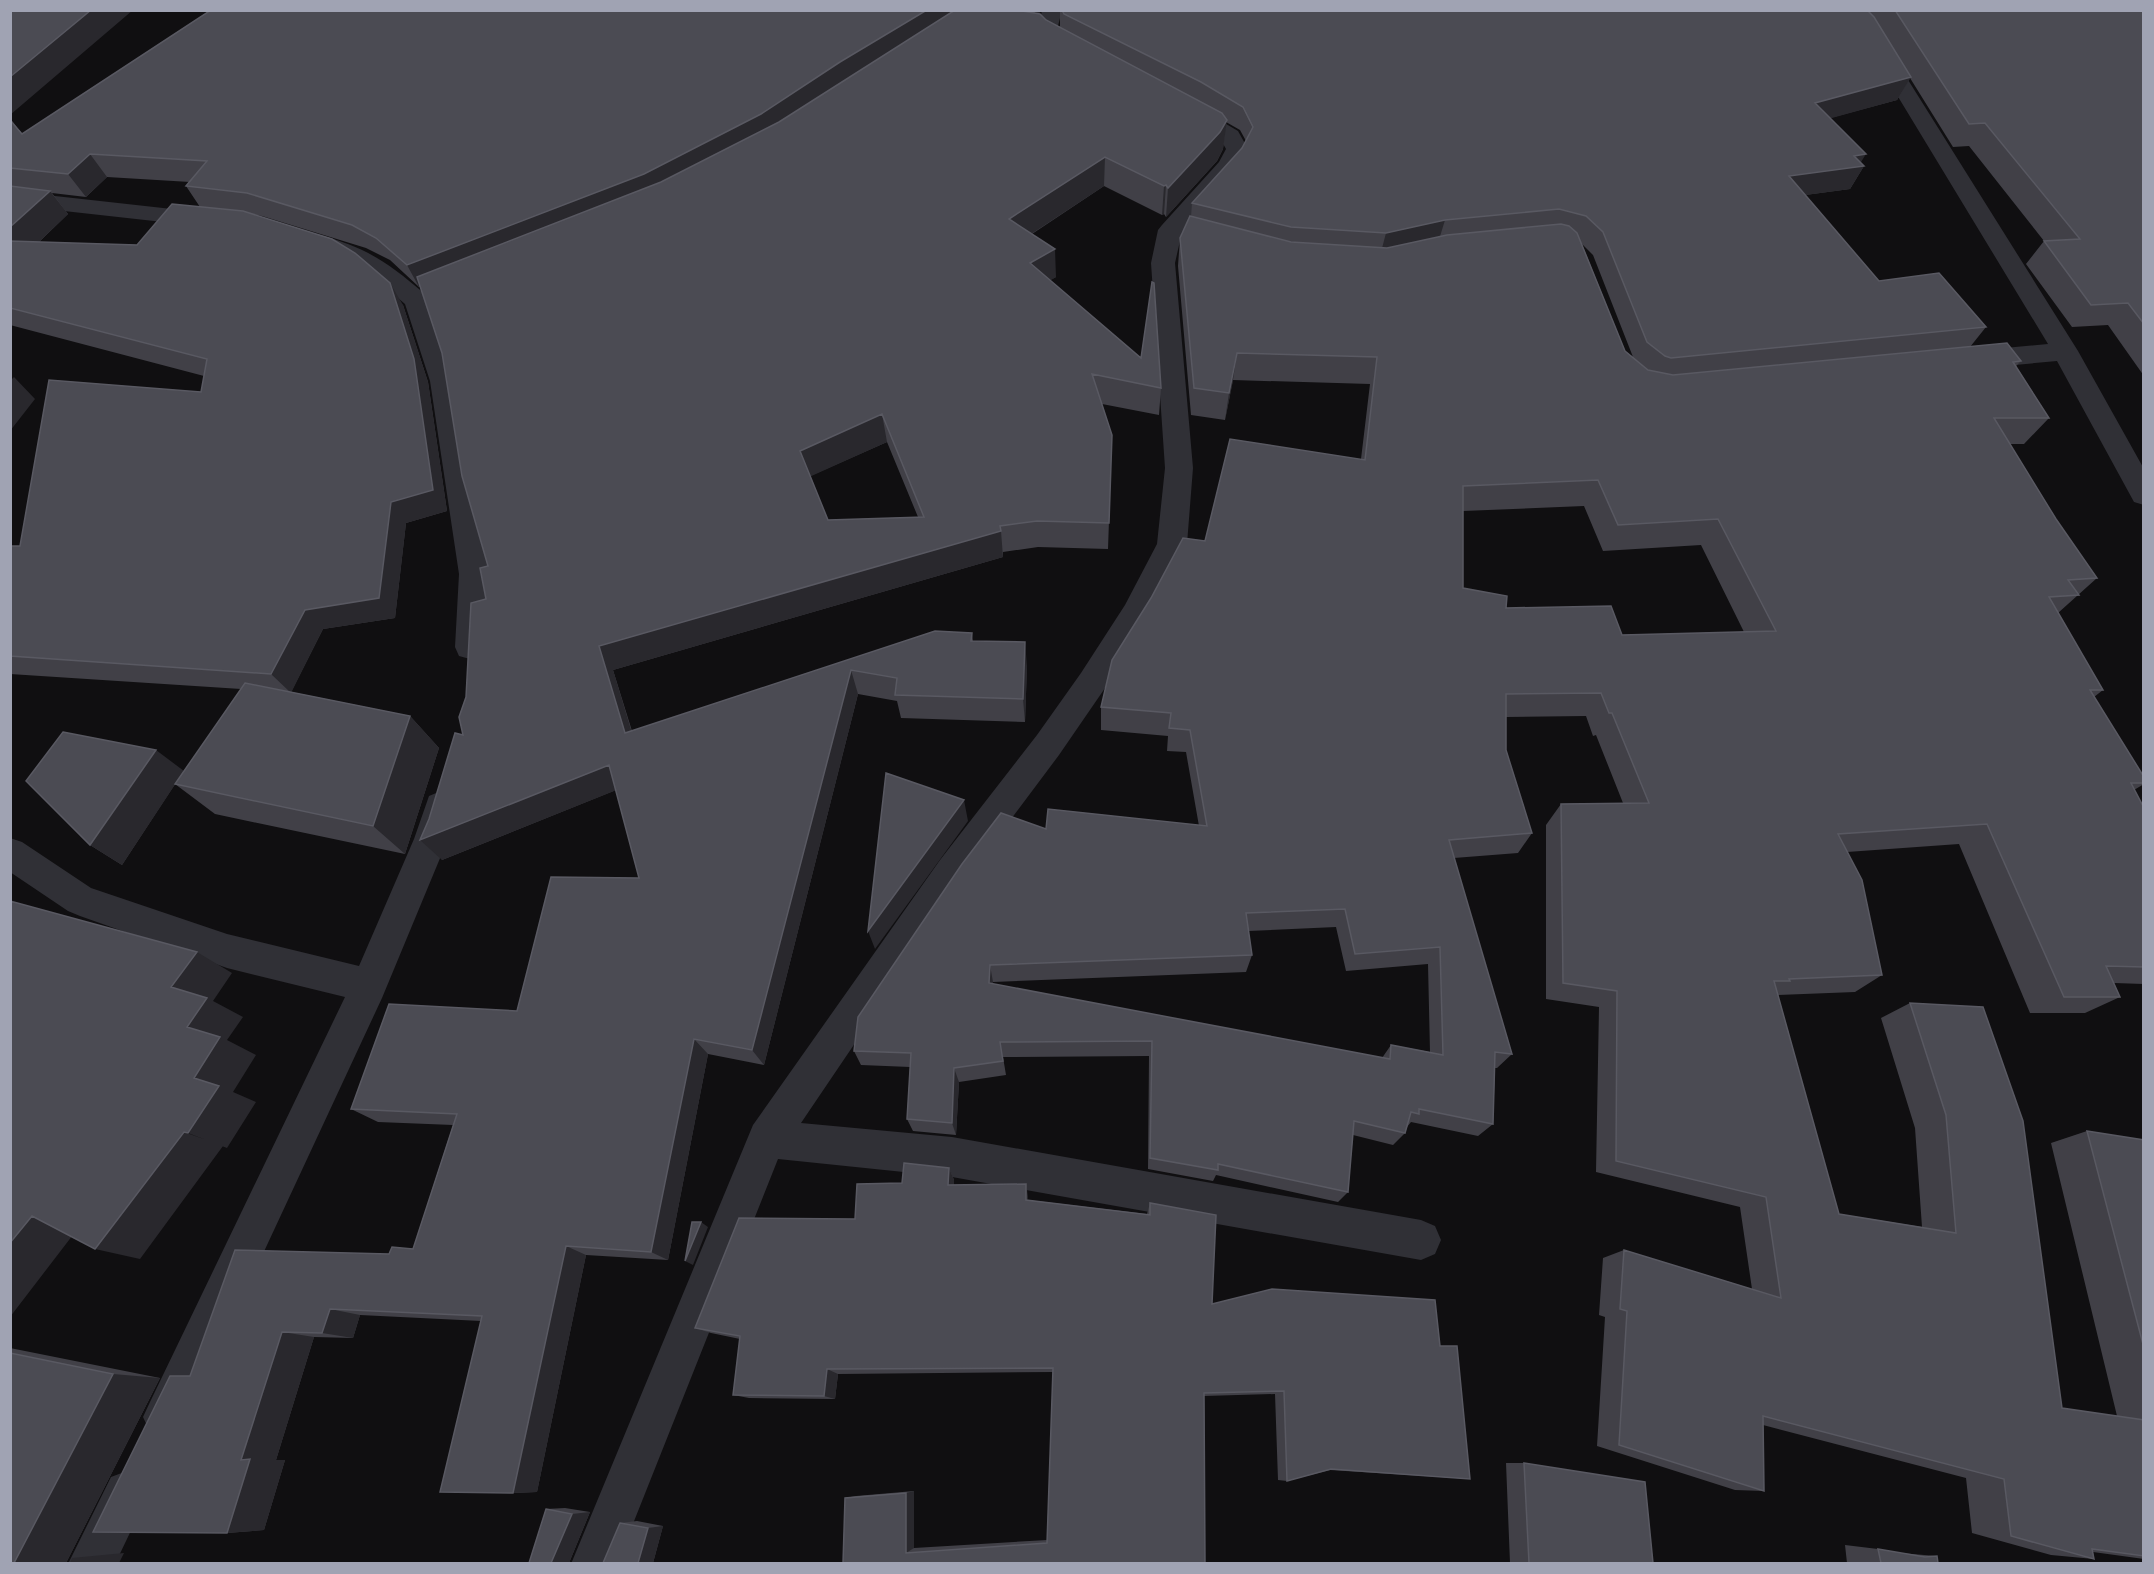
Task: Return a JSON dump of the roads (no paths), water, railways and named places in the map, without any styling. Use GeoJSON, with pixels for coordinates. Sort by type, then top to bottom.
{"type":"FeatureCollection","features":[{"type":"Feature","properties":{"kind":"street"},"geometry":{"type":"LineString","coordinates":[[1847,10],[1872,36],[2066,351],[2144,495]]}},
{"type":"Feature","properties":{"kind":"street"},"geometry":{"type":"LineString","coordinates":[[1041,26],[1055,43],[1099,66]]}},
{"type":"Feature","properties":{"kind":"street"},"geometry":{"type":"LineString","coordinates":[[594,1563],[767,1139],[952,871],[1048,745],[1092,682],[1136,613],[1172,544],[1179,468],[1163,263],[1229,165],[1237,149],[1230,136],[1159,96]]}},
{"type":"Feature","properties":{"kind":"street"},"geometry":{"type":"LineString","coordinates":[[10,198],[242,223]]}},
{"type":"Feature","properties":{"kind":"street"},"geometry":{"type":"LineString","coordinates":[[290,234],[356,255],[427,296],[474,574],[468,675]]}},
{"type":"Feature","properties":{"kind":"street"},"geometry":{"type":"LineString","coordinates":[[1949,362],[2066,351]]}},
{"type":"Feature","properties":{"kind":"street"},"geometry":{"type":"LineString","coordinates":[[92,1563],[147,1454],[369,987],[432,839],[450,774]]}},
{"type":"Feature","properties":{"kind":"street"},"geometry":{"type":"LineString","coordinates":[[10,853],[80,900],[227,951],[369,987]]}},
{"type":"Feature","properties":{"kind":"street"},"geometry":{"type":"LineString","coordinates":[[767,1139],[952,1157],[1421,1240]]}}]}
